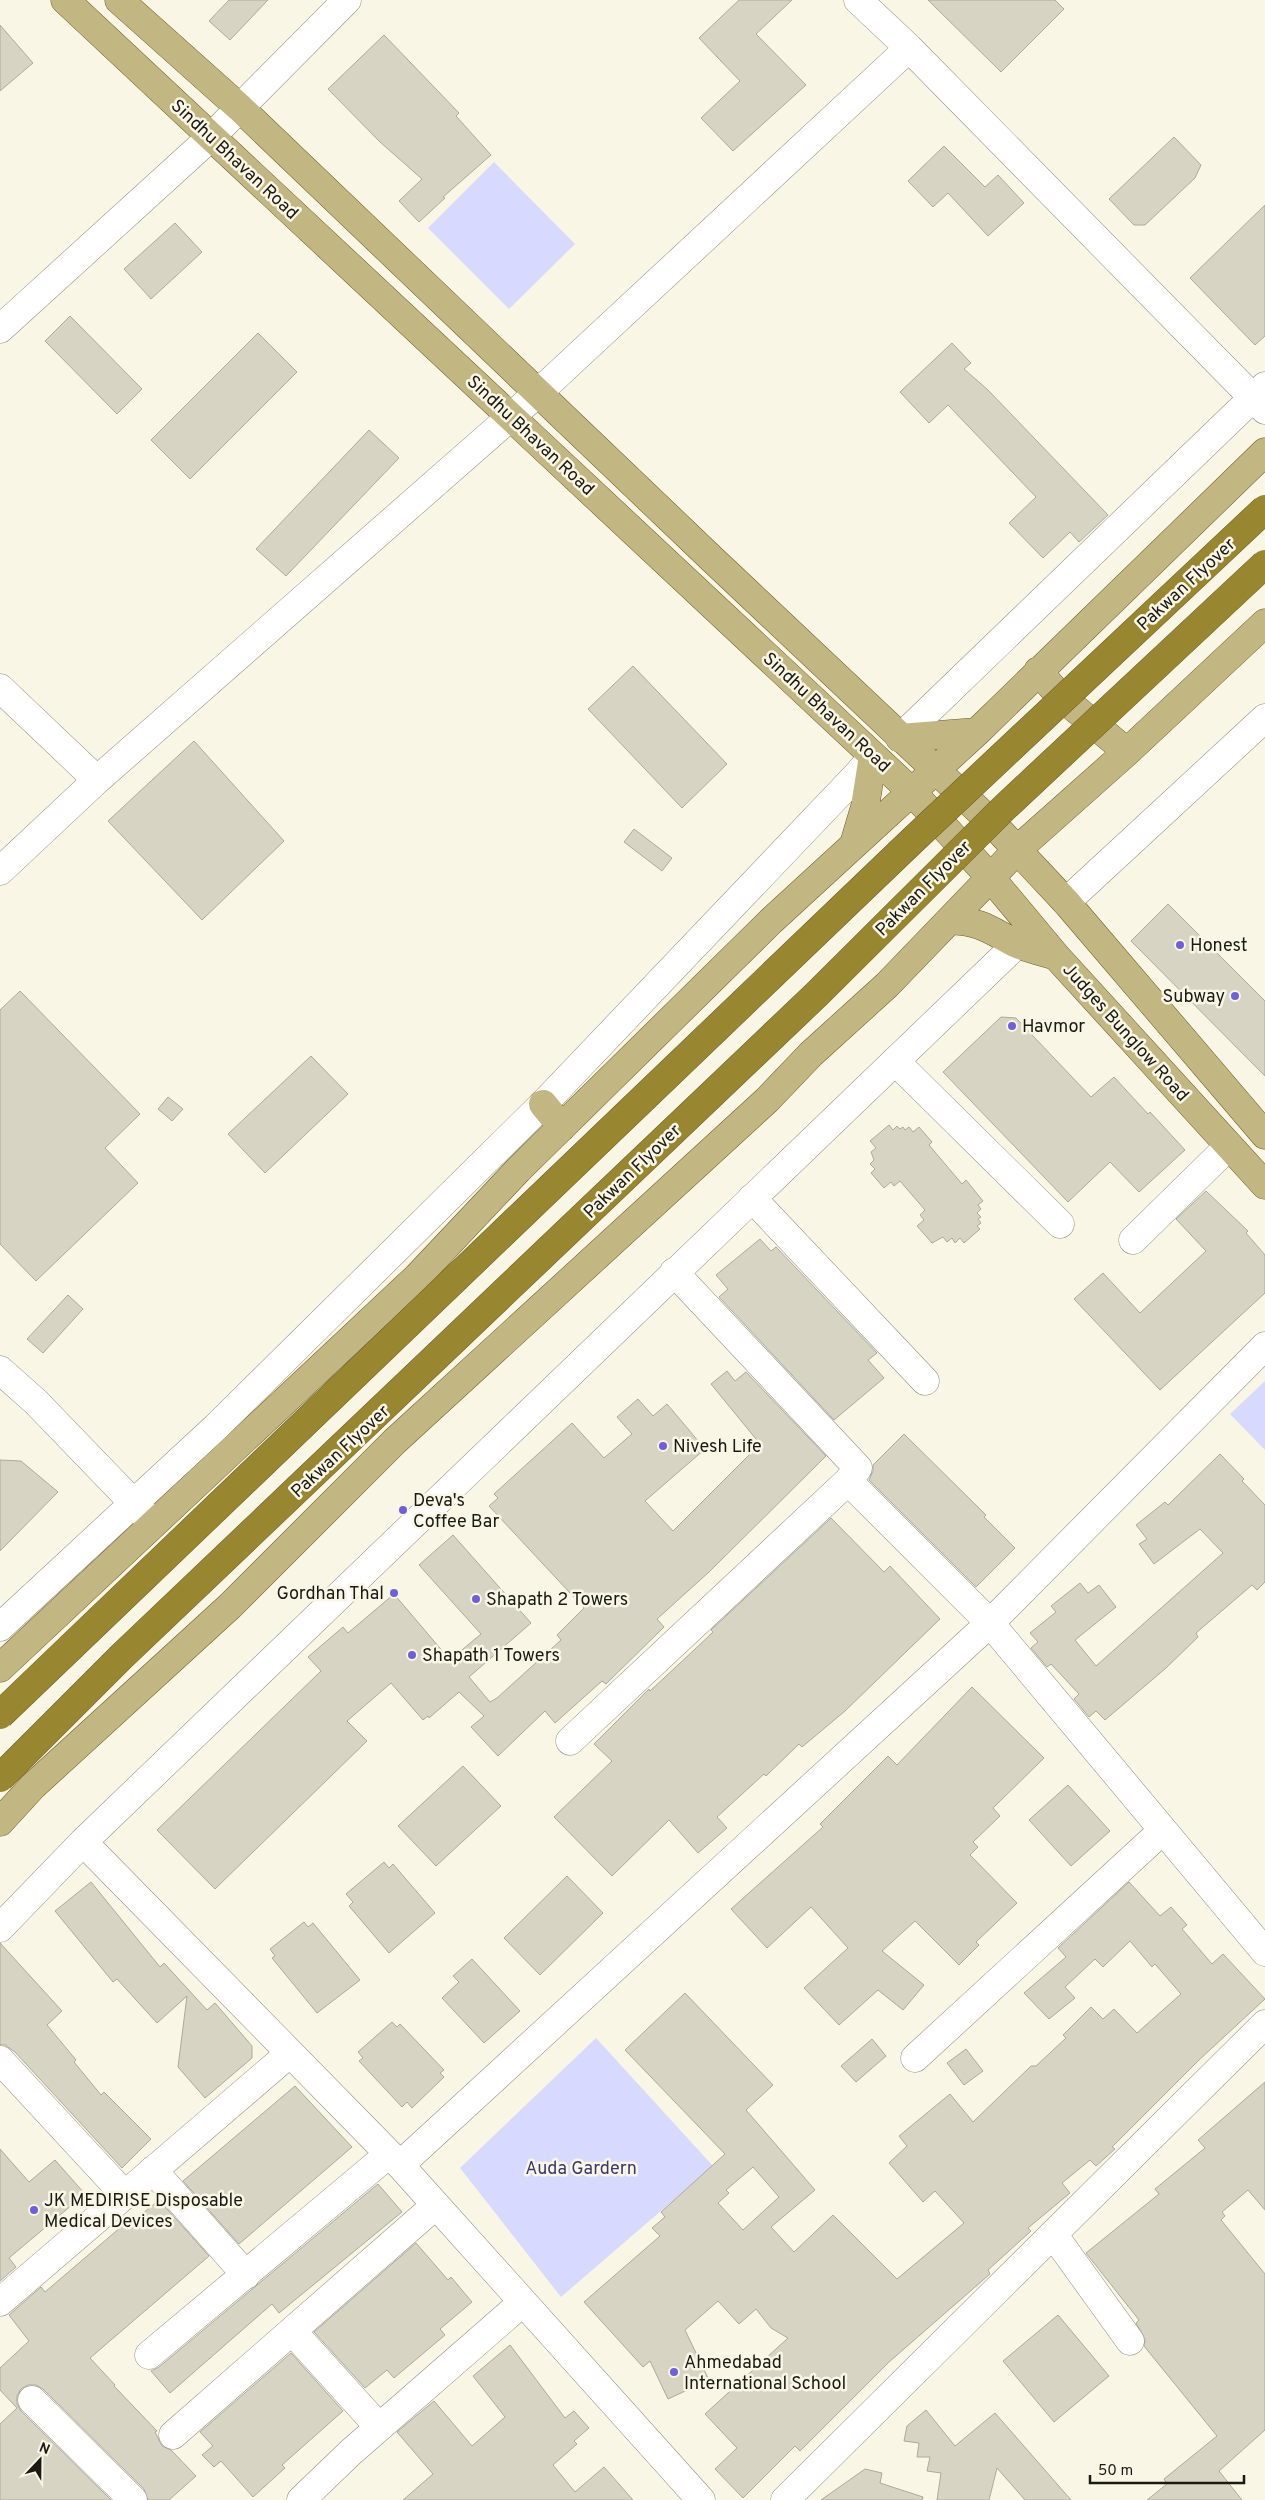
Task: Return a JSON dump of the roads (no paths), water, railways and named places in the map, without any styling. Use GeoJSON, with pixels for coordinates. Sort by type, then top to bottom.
{"type":"FeatureCollection","features":[{"type":"Feature","properties":{"kind":"highway","name":"Pakwan Flyover"},"geometry":{"type":"LineString","coordinates":[[0,1715],[914,839],[1265,509]]}},
{"type":"Feature","properties":{"kind":"highway","name":"Pakwan Flyover"},"geometry":{"type":"LineString","coordinates":[[0,1778],[122,1657],[817,994],[1004,808],[1265,564]]}},
{"type":"Feature","properties":{"kind":"main road","name":"Sindhu Bhavan Road"},"geometry":{"type":"LineString","coordinates":[[65,0],[912,792],[962,849],[990,877]]}},
{"type":"Feature","properties":{"kind":"main road","name":"Sindhu Bhavan Road"},"geometry":{"type":"LineString","coordinates":[[119,0],[240,108],[900,738],[935,768],[1018,850]]}},
{"type":"Feature","properties":{"kind":"main road"},"geometry":{"type":"LineString","coordinates":[[0,1668],[417,1277],[518,1170],[771,921],[912,792],[935,768],[977,732],[1038,670],[1265,452]]}},
{"type":"Feature","properties":{"kind":"main road"},"geometry":{"type":"LineString","coordinates":[[0,1822],[33,1786],[230,1606],[395,1441],[767,1100],[811,1054],[887,985],[1018,850],[1127,752],[1265,623]]}},
{"type":"Feature","properties":{"kind":"main road"},"geometry":{"type":"LineString","coordinates":[[1038,670],[1059,694],[1127,752]]}},
{"type":"Feature","properties":{"kind":"main road"},"geometry":{"type":"LineString","coordinates":[[900,738],[977,732]]}},
{"type":"Feature","properties":{"kind":"main road"},"geometry":{"type":"LineString","coordinates":[[854,844],[864,807],[873,756]]}},
{"type":"Feature","properties":{"kind":"main road","name":"Judges Bunglow Road"},"geometry":{"type":"LineString","coordinates":[[1018,850],[1066,902],[1265,1135]]}},
{"type":"Feature","properties":{"kind":"main road","name":"Judges Bunglow Road"},"geometry":{"type":"LineString","coordinates":[[990,877],[1056,956],[1265,1184]]}},
{"type":"Feature","properties":{"kind":"main road"},"geometry":{"type":"LineString","coordinates":[[950,920],[970,921],[986,926],[1017,944],[1056,956]]}},
{"type":"Feature","properties":{"kind":"main road"},"geometry":{"type":"LineString","coordinates":[[543,1104],[562,1126]]}},
{"type":"Feature","properties":{"kind":"street"},"geometry":{"type":"LineString","coordinates":[[0,329],[211,137],[347,0]]}},
{"type":"Feature","properties":{"kind":"street"},"geometry":{"type":"LineString","coordinates":[[858,0],[1261,398],[900,738]]}},
{"type":"Feature","properties":{"kind":"street"},"geometry":{"type":"LineString","coordinates":[[0,871],[97,780],[538,392],[908,48]]}},
{"type":"Feature","properties":{"kind":"street"},"geometry":{"type":"LineString","coordinates":[[0,688],[97,780]]}},
{"type":"Feature","properties":{"kind":"street"},"geometry":{"type":"LineString","coordinates":[[1066,902],[1265,718]]}},
{"type":"Feature","properties":{"kind":"street"},"geometry":{"type":"LineString","coordinates":[[6,1612],[133,1504],[216,1427],[543,1104],[873,756]]}},
{"type":"Feature","properties":{"kind":"street"},"geometry":{"type":"LineString","coordinates":[[0,1928],[83,1842],[1017,944]]}},
{"type":"Feature","properties":{"kind":"street"},"geometry":{"type":"LineString","coordinates":[[895,1061],[1060,1224]]}},
{"type":"Feature","properties":{"kind":"street"},"geometry":{"type":"LineString","coordinates":[[1133,1240],[1229,1146]]}},
{"type":"Feature","properties":{"kind":"street"},"geometry":{"type":"LineString","coordinates":[[752,1198],[925,1381]]}},
{"type":"Feature","properties":{"kind":"street"},"geometry":{"type":"LineString","coordinates":[[570,1741],[848,1481],[858,1468],[674,1272]]}},
{"type":"Feature","properties":{"kind":"street"},"geometry":{"type":"LineString","coordinates":[[149,2355],[246,2274],[394,2160],[990,1623],[1265,1346]]}},
{"type":"Feature","properties":{"kind":"street"},"geometry":{"type":"LineString","coordinates":[[0,1370],[36,1402],[133,1504],[155,1524]]}},
{"type":"Feature","properties":{"kind":"street"},"geometry":{"type":"LineString","coordinates":[[848,1481],[990,1623],[1265,1952]]}},
{"type":"Feature","properties":{"kind":"street"},"geometry":{"type":"LineString","coordinates":[[915,2058],[1162,1831]]}},
{"type":"Feature","properties":{"kind":"street"},"geometry":{"type":"LineString","coordinates":[[83,1842],[394,2160],[701,2500]]}},
{"type":"Feature","properties":{"kind":"street"},"geometry":{"type":"LineString","coordinates":[[784,2500],[1265,2024]]}},
{"type":"Feature","properties":{"kind":"street"},"geometry":{"type":"LineString","coordinates":[[0,2302],[289,2054]]}},
{"type":"Feature","properties":{"kind":"street"},"geometry":{"type":"LineString","coordinates":[[0,2060],[124,2194]]}},
{"type":"Feature","properties":{"kind":"street"},"geometry":{"type":"LineString","coordinates":[[153,2170],[246,2274]]}},
{"type":"Feature","properties":{"kind":"street"},"geometry":{"type":"LineString","coordinates":[[174,2436],[436,2205]]}},
{"type":"Feature","properties":{"kind":"street"},"geometry":{"type":"LineString","coordinates":[[1054,2234],[1130,2341]]}},
{"type":"Feature","properties":{"kind":"street"},"geometry":{"type":"LineString","coordinates":[[300,2500],[379,2427],[523,2302]]}},
{"type":"Feature","properties":{"kind":"street"},"geometry":{"type":"LineString","coordinates":[[292,2331],[379,2427]]}},
{"type":"Feature","properties":{"kind":"street"},"geometry":{"type":"LineString","coordinates":[[32,2400],[133,2500]]}},
{"type":"Feature","properties":{"kind":"place","name":"Honest"},"geometry":{"type":"Point","coordinates":[1180,945]}},
{"type":"Feature","properties":{"kind":"place","name":"Subway"},"geometry":{"type":"Point","coordinates":[1235,996]}},
{"type":"Feature","properties":{"kind":"place","name":"Havmor"},"geometry":{"type":"Point","coordinates":[1012,1026]}},
{"type":"Feature","properties":{"kind":"place","name":"Nivesh Life"},"geometry":{"type":"Point","coordinates":[663,1446]}},
{"type":"Feature","properties":{"kind":"place","name":"Deva's Coffee Bar"},"geometry":{"type":"Point","coordinates":[403,1510]}},
{"type":"Feature","properties":{"kind":"place","name":"Gordhan Thal"},"geometry":{"type":"Point","coordinates":[394,1593]}},
{"type":"Feature","properties":{"kind":"place","name":"Shapath 2 Towers"},"geometry":{"type":"Point","coordinates":[476,1599]}},
{"type":"Feature","properties":{"kind":"place","name":"Shapath 1 Towers"},"geometry":{"type":"Point","coordinates":[412,1655]}},
{"type":"Feature","properties":{"kind":"place","name":"JK MEDIRISE Disposable Medical Devices"},"geometry":{"type":"Point","coordinates":[34,2210]}},
{"type":"Feature","properties":{"kind":"place","name":"Ahmedabad International School"},"geometry":{"type":"Point","coordinates":[674,2372]}},
{"type":"Feature","properties":{"kind":"park label","name":"Auda Gardern"},"geometry":{"type":"Point","coordinates":[581,2168]}}]}
